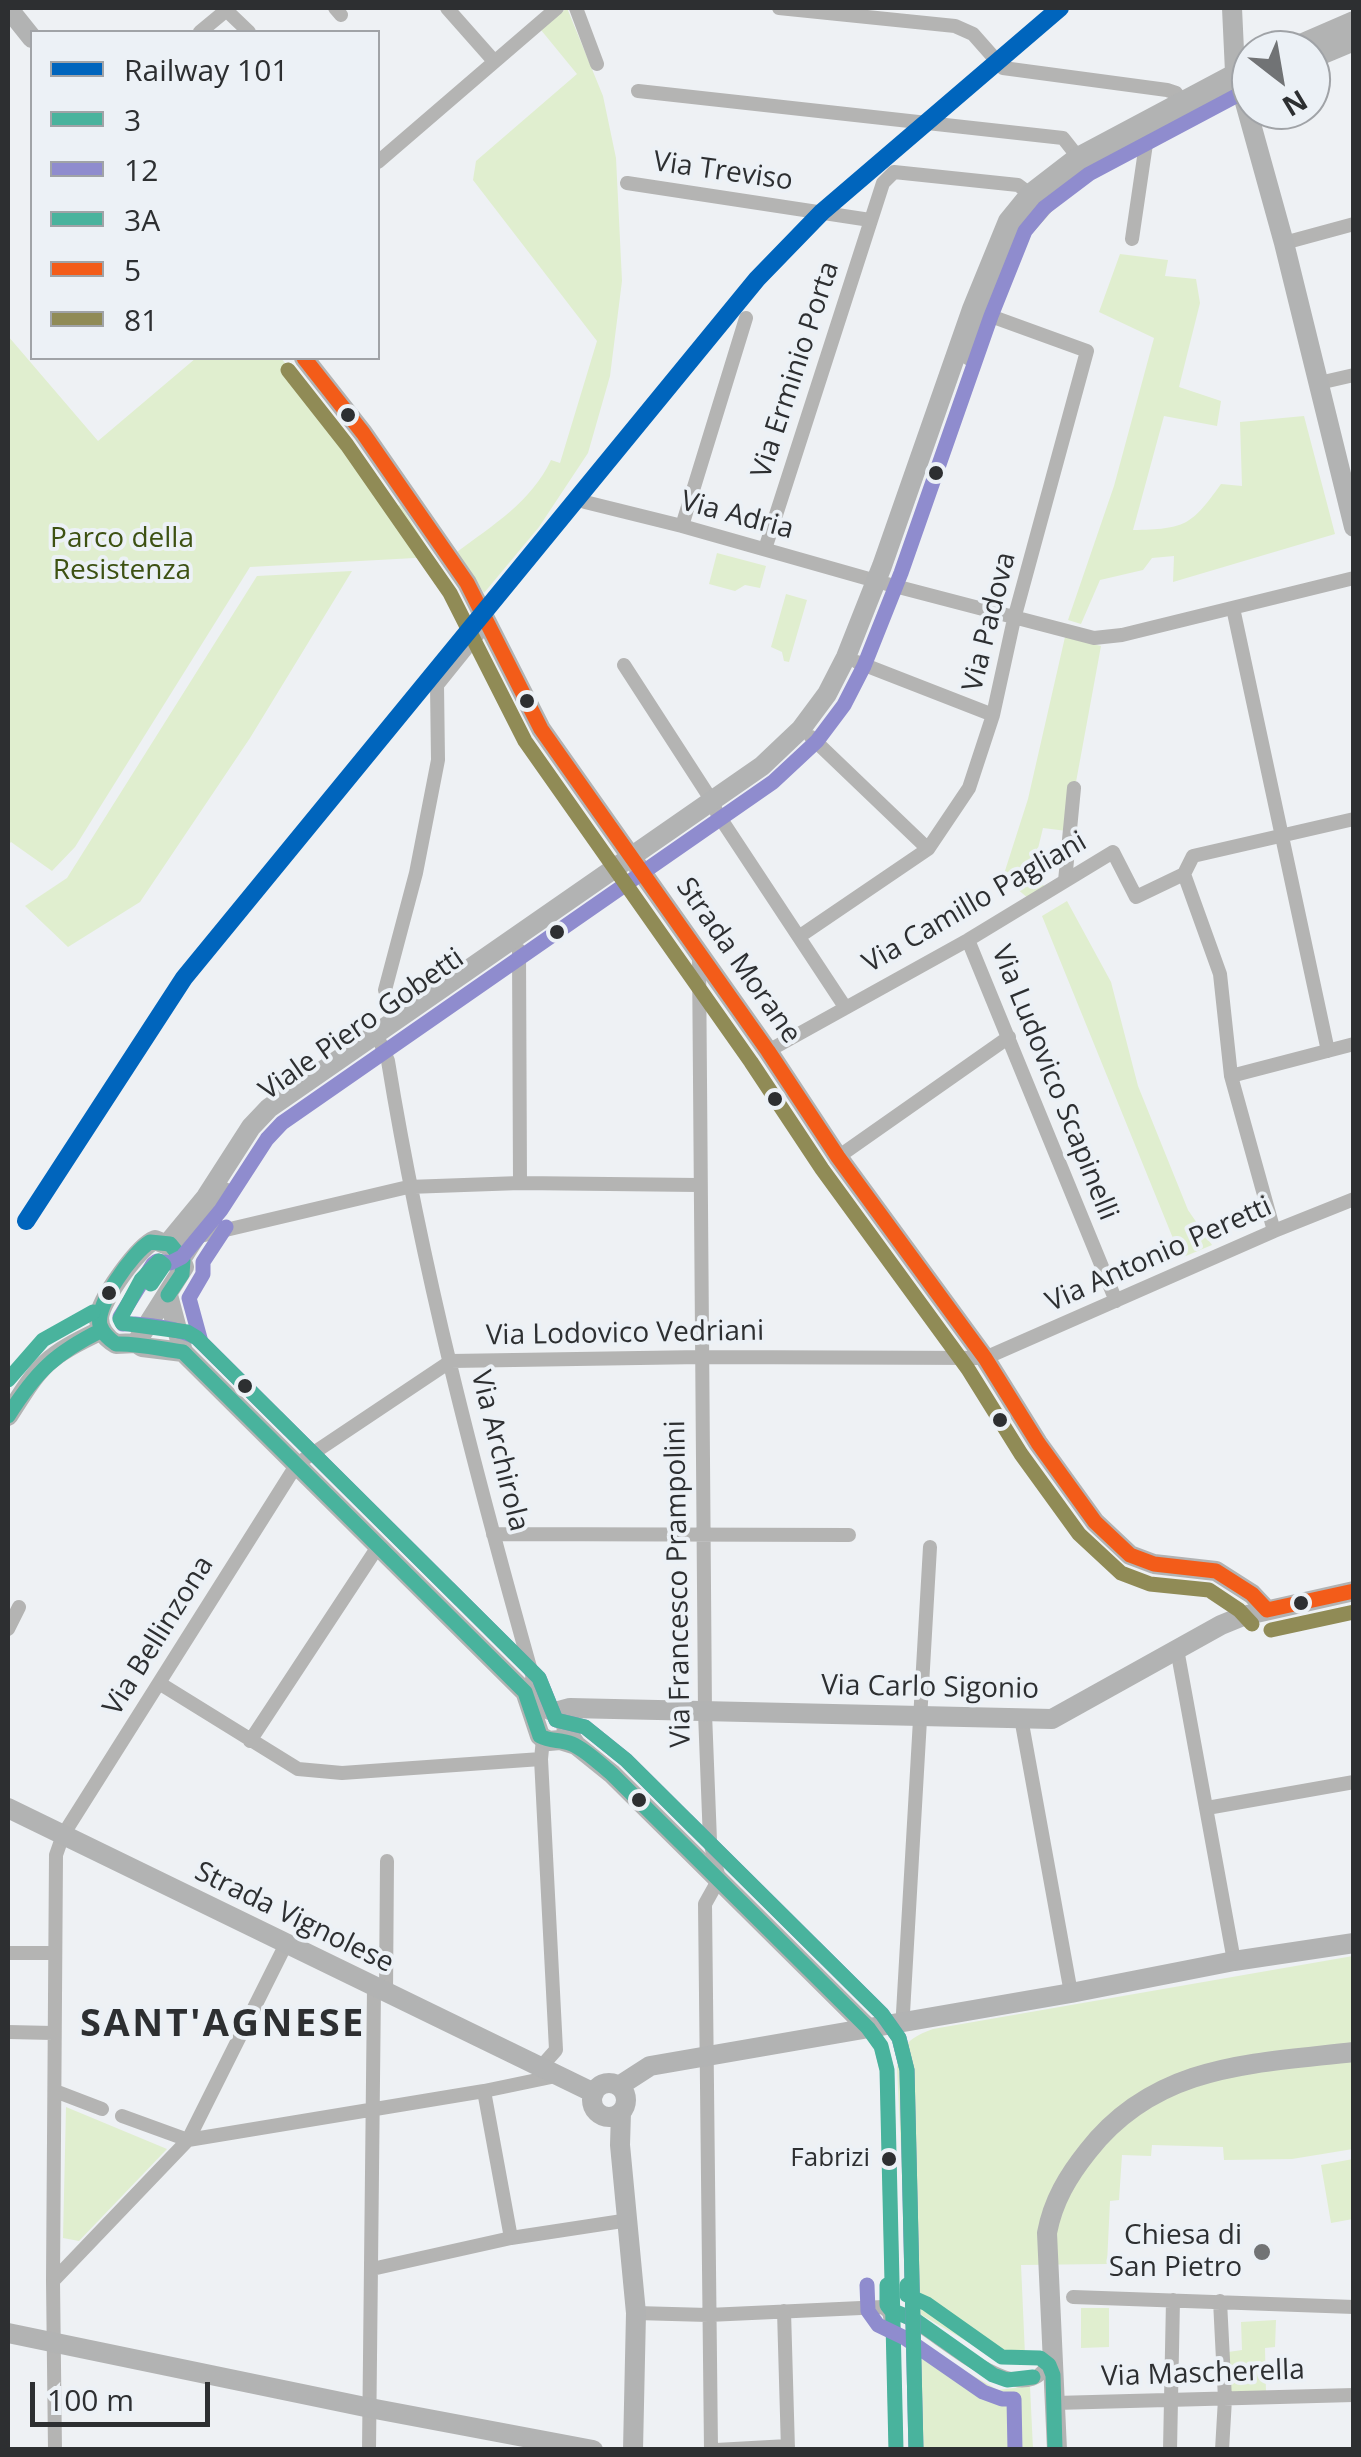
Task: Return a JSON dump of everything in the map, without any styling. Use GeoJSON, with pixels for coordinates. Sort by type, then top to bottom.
{"type":"FeatureCollection","features":[{"type":"Feature","properties":{"kind":"street"},"geometry":{"type":"LineString","coordinates":[[446,8],[493,60]]}},
{"type":"Feature","properties":{"kind":"street"},"geometry":{"type":"LineString","coordinates":[[380,160],[557,8]]}},
{"type":"Feature","properties":{"kind":"street"},"geometry":{"type":"LineString","coordinates":[[576,8],[597,64]]}},
{"type":"Feature","properties":{"kind":"street"},"geometry":{"type":"LineString","coordinates":[[779,8],[954,26],[973,34],[1004,68],[1167,90],[1182,100]]}},
{"type":"Feature","properties":{"kind":"street"},"geometry":{"type":"LineString","coordinates":[[202,30],[228,9],[247,30]]}},
{"type":"Feature","properties":{"kind":"street"},"geometry":{"type":"LineString","coordinates":[[12,12],[30,35]]}},
{"type":"Feature","properties":{"kind":"street"},"geometry":{"type":"LineString","coordinates":[[1081,163],[1182,100],[1231,82]]}},
{"type":"Feature","properties":{"kind":"street"},"geometry":{"type":"LineString","coordinates":[[1081,163],[1147,137],[1231,86]]}},
{"type":"Feature","properties":{"kind":"street"},"geometry":{"type":"LineString","coordinates":[[638,92],[1063,138],[1081,163]]}},
{"type":"Feature","properties":{"kind":"street"},"geometry":{"type":"LineString","coordinates":[[1258,130],[1354,528]]}},
{"type":"Feature","properties":{"kind":"street"},"geometry":{"type":"LineString","coordinates":[[1132,239],[1147,137]]}},
{"type":"Feature","properties":{"kind":"street","name":"Viale Piero Gobetti"},"geometry":{"type":"LineString","coordinates":[[175,1250],[196,1237],[263,1129],[296,1099],[381,1044],[515,945],[715,807],[806,733],[827,694],[852,660],[979,312],[1008,221],[1081,163]]}},
{"type":"Feature","properties":{"kind":"street","name":"Via Erminio Porta"},"geometry":{"type":"LineString","coordinates":[[765,549],[883,182],[894,172],[1018,185],[1036,200]]}},
{"type":"Feature","properties":{"kind":"street","name":"Via Treviso"},"geometry":{"type":"LineString","coordinates":[[628,184],[870,220]]}},
{"type":"Feature","properties":{"kind":"street"},"geometry":{"type":"LineString","coordinates":[[1284,242],[1354,224]]}},
{"type":"Feature","properties":{"kind":"street","name":"Via Padova"},"geometry":{"type":"LineString","coordinates":[[800,936],[928,850],[969,788],[993,716],[1014,618],[1087,351],[979,312]]}},
{"type":"Feature","properties":{"kind":"street"},"geometry":{"type":"LineString","coordinates":[[682,526],[746,318]]}},
{"type":"Feature","properties":{"kind":"street","name":"Strada Morane"},"geometry":{"type":"LineString","coordinates":[[306,360],[364,432],[467,584],[541,729],[838,1157],[985,1358],[1051,1462],[1095,1522],[1130,1555],[1154,1564],[1216,1571],[1252,1594],[1267,1610]]}},
{"type":"Feature","properties":{"kind":"street"},"geometry":{"type":"LineString","coordinates":[[1318,384],[1354,374]]}},
{"type":"Feature","properties":{"kind":"street","name":"Via Adria"},"geometry":{"type":"LineString","coordinates":[[584,502],[1094,638],[1122,636],[1354,578]]}},
{"type":"Feature","properties":{"kind":"street"},"geometry":{"type":"LineString","coordinates":[[1233,608],[1328,1051]]}},
{"type":"Feature","properties":{"kind":"street"},"geometry":{"type":"LineString","coordinates":[[396,1018],[385,990],[416,874],[438,760],[438,685],[487,623]]}},
{"type":"Feature","properties":{"kind":"street"},"geometry":{"type":"LineString","coordinates":[[852,660],[993,716]]}},
{"type":"Feature","properties":{"kind":"street"},"geometry":{"type":"LineString","coordinates":[[624,665],[845,1007]]}},
{"type":"Feature","properties":{"kind":"street"},"geometry":{"type":"LineString","coordinates":[[806,733],[928,850]]}},
{"type":"Feature","properties":{"kind":"street"},"geometry":{"type":"LineString","coordinates":[[1065,881],[1074,788]]}},
{"type":"Feature","properties":{"kind":"street","name":"Via Camillo Pagliani"},"geometry":{"type":"LineString","coordinates":[[768,1051],[968,940],[1114,852],[1136,897],[1184,874],[1193,856],[1354,819]]}},
{"type":"Feature","properties":{"kind":"street"},"geometry":{"type":"LineString","coordinates":[[1184,874],[1220,974],[1231,1076],[1274,1231]]}},
{"type":"Feature","properties":{"kind":"street","name":"Via Ludovico Scapinelli"},"geometry":{"type":"LineString","coordinates":[[968,940],[1116,1301]]}},
{"type":"Feature","properties":{"kind":"street"},"geometry":{"type":"LineString","coordinates":[[515,945],[520,1182]]}},
{"type":"Feature","properties":{"kind":"street","name":"Viale Piero Gobetti"},"geometry":{"type":"LineString","coordinates":[[175,1250],[251,1127],[269,1108],[396,1018],[515,945]]}},
{"type":"Feature","properties":{"kind":"street","name":"Via Francesco Prampolini"},"geometry":{"type":"LineString","coordinates":[[699,953],[704,1713],[710,1841],[719,1879],[705,1904],[708,2314],[713,2450]]}},
{"type":"Feature","properties":{"kind":"street"},"geometry":{"type":"LineString","coordinates":[[838,1157],[1010,1037]]}},
{"type":"Feature","properties":{"kind":"street","name":"Via Archirola"},"geometry":{"type":"LineString","coordinates":[[381,1044],[388,1062],[408,1187],[493,1534],[533,1678],[525,1692]]}},
{"type":"Feature","properties":{"kind":"street"},"geometry":{"type":"LineString","coordinates":[[1231,1076],[1354,1044]]}},
{"type":"Feature","properties":{"kind":"street"},"geometry":{"type":"LineString","coordinates":[[196,1237],[408,1187],[520,1182],[698,1185]]}},
{"type":"Feature","properties":{"kind":"street","name":"Via Antonio Peretti"},"geometry":{"type":"LineString","coordinates":[[985,1358],[1354,1200]]}},
{"type":"Feature","properties":{"kind":"street"},"geometry":{"type":"LineString","coordinates":[[136,1343],[184,1267],[175,1250],[155,1240],[136,1253],[102,1308],[100,1322],[102,1330],[116,1344],[136,1343],[182,1352]]}},
{"type":"Feature","properties":{"kind":"street"},"geometry":{"type":"LineString","coordinates":[[168,1295],[182,1352],[525,1692],[556,1731],[612,1774],[868,2028],[881,2046],[887,2070],[889,2319],[896,2450]]}},
{"type":"Feature","properties":{"kind":"street"},"geometry":{"type":"LineString","coordinates":[[8,1416],[48,1358],[102,1330]]}},
{"type":"Feature","properties":{"kind":"street","name":"Via Lodovico Vedriani"},"geometry":{"type":"LineString","coordinates":[[297,1464],[451,1362],[702,1357],[985,1358]]}},
{"type":"Feature","properties":{"kind":"street","name":"Via Bellinzona"},"geometry":{"type":"LineString","coordinates":[[63,1835],[297,1464]]}},
{"type":"Feature","properties":{"kind":"street"},"geometry":{"type":"LineString","coordinates":[[493,1534],[849,1535]]}},
{"type":"Feature","properties":{"kind":"street"},"geometry":{"type":"LineString","coordinates":[[250,1741],[379,1545]]}},
{"type":"Feature","properties":{"kind":"street"},"geometry":{"type":"LineString","coordinates":[[903,2012],[930,1547]]}},
{"type":"Feature","properties":{"kind":"street","name":"Via Carlo Sigonio"},"geometry":{"type":"LineString","coordinates":[[556,1731],[598,1710],[1052,1719],[1232,1621],[1354,1590]]}},
{"type":"Feature","properties":{"kind":"street"},"geometry":{"type":"LineString","coordinates":[[8,1629],[19,1607]]}},
{"type":"Feature","properties":{"kind":"street"},"geometry":{"type":"LineString","coordinates":[[1177,1649],[1234,1961]]}},
{"type":"Feature","properties":{"kind":"street"},"geometry":{"type":"LineString","coordinates":[[158,1683],[298,1769],[342,1774],[556,1731]]}},
{"type":"Feature","properties":{"kind":"street"},"geometry":{"type":"LineString","coordinates":[[1021,1718],[1071,1993]]}},
{"type":"Feature","properties":{"kind":"street"},"geometry":{"type":"LineString","coordinates":[[122,2116],[188,2140],[484,2092],[548,2072],[556,2050],[556,1731]]}},
{"type":"Feature","properties":{"kind":"street"},"geometry":{"type":"LineString","coordinates":[[1207,1808],[1354,1782]]}},
{"type":"Feature","properties":{"kind":"street","name":"Strada Vignolese"},"geometry":{"type":"LineString","coordinates":[[8,1808],[594,2093]]}},
{"type":"Feature","properties":{"kind":"street"},"geometry":{"type":"LineString","coordinates":[[55,2450],[54,1953],[56,1855],[63,1835]]}},
{"type":"Feature","properties":{"kind":"street"},"geometry":{"type":"LineString","coordinates":[[370,2450],[374,2110],[387,1862]]}},
{"type":"Feature","properties":{"kind":"street"},"geometry":{"type":"LineString","coordinates":[[611,2114],[594,2108],[594,2093],[604,2084],[619,2086],[650,2066],[1354,1943]]}},
{"type":"Feature","properties":{"kind":"street"},"geometry":{"type":"LineString","coordinates":[[53,2281],[188,2140],[286,1944]]}},
{"type":"Feature","properties":{"kind":"street"},"geometry":{"type":"LineString","coordinates":[[8,1953],[54,1953]]}},
{"type":"Feature","properties":{"kind":"street"},"geometry":{"type":"LineString","coordinates":[[8,2032],[54,2033]]}},
{"type":"Feature","properties":{"kind":"street"},"geometry":{"type":"LineString","coordinates":[[1056,2450],[1047,2233],[1054,2204],[1079,2162],[1116,2118],[1172,2083],[1215,2071],[1354,2052]]}},
{"type":"Feature","properties":{"kind":"street"},"geometry":{"type":"LineString","coordinates":[[611,2114],[626,2099],[619,2086]]}},
{"type":"Feature","properties":{"kind":"street"},"geometry":{"type":"LineString","coordinates":[[54,2091],[102,2109]]}},
{"type":"Feature","properties":{"kind":"street"},"geometry":{"type":"LineString","coordinates":[[484,2092],[511,2238]]}},
{"type":"Feature","properties":{"kind":"street"},"geometry":{"type":"LineString","coordinates":[[611,2114],[620,2145],[636,2313],[633,2450]]}},
{"type":"Feature","properties":{"kind":"street"},"geometry":{"type":"LineString","coordinates":[[372,2269],[511,2238],[628,2220]]}},
{"type":"Feature","properties":{"kind":"street"},"geometry":{"type":"LineString","coordinates":[[1074,2296],[1354,2307]]}},
{"type":"Feature","properties":{"kind":"street"},"geometry":{"type":"LineString","coordinates":[[1170,2450],[1173,2300]]}},
{"type":"Feature","properties":{"kind":"street"},"geometry":{"type":"LineString","coordinates":[[1220,2301],[1225,2399],[1222,2450]]}},
{"type":"Feature","properties":{"kind":"street"},"geometry":{"type":"LineString","coordinates":[[713,2450],[788,2448],[784,2311]]}},
{"type":"Feature","properties":{"kind":"street"},"geometry":{"type":"LineString","coordinates":[[636,2313],[784,2311],[889,2319],[898,2313],[1007,2380],[1040,2374],[1053,2351]]}},
{"type":"Feature","properties":{"kind":"street"},"geometry":{"type":"LineString","coordinates":[[8,2333],[593,2450]]}},
{"type":"Feature","properties":{"kind":"street","name":"Via Mascherella"},"geometry":{"type":"LineString","coordinates":[[1055,2403],[1354,2395]]}},
{"type":"Feature","properties":{"kind":"green space"},"geometry":{"type":"Polygon","coordinates":[[[567,8],[603,96],[616,158],[622,281],[610,376],[588,453],[539,527],[484,593],[457,552],[522,500],[551,460],[560,463],[597,341],[473,180],[476,161],[577,74],[541,30],[567,8]]]}},
{"type":"Feature","properties":{"kind":"green space"},"geometry":{"type":"Polygon","coordinates":[[[1120,254],[1168,260],[1165,276],[1196,279],[1200,303],[1179,387],[1221,401],[1217,426],[1164,416],[1133,530],[1176,526],[1194,517],[1221,484],[1242,486],[1240,422],[1304,416],[1335,534],[1173,582],[1174,556],[1152,558],[1143,570],[1100,580],[1081,624],[1068,620],[1114,486],[1154,338],[1099,312],[1120,254]]]}},
{"type":"Feature","properties":{"kind":"green space","name":"Parco della Resistenza"},"geometry":{"type":"Polygon","coordinates":[[[8,336],[98,441],[194,360],[283,360],[393,506],[401,505],[433,557],[250,567],[75,847],[52,871],[11,842],[8,845],[8,336]]]}},
{"type":"Feature","properties":{"kind":"green space"},"geometry":{"type":"Polygon","coordinates":[[[717,553],[766,566],[760,588],[745,585],[735,591],[709,584],[717,553]]]}},
{"type":"Feature","properties":{"kind":"green space"},"geometry":{"type":"Polygon","coordinates":[[[352,571],[250,738],[140,902],[68,947],[25,906],[67,878],[257,576],[352,571]]]}},
{"type":"Feature","properties":{"kind":"green space"},"geometry":{"type":"Polygon","coordinates":[[[786,594],[807,600],[789,662],[784,661],[782,652],[771,647],[786,594]]]}},
{"type":"Feature","properties":{"kind":"green space"},"geometry":{"type":"Polygon","coordinates":[[[1065,637],[1101,646],[1067,831],[1043,828],[1033,869],[1044,886],[1029,899],[1003,877],[1028,799],[1065,637]]]}},
{"type":"Feature","properties":{"kind":"green space"},"geometry":{"type":"Polygon","coordinates":[[[1067,901],[1111,982],[1138,1086],[1188,1210],[1212,1245],[1181,1258],[1042,916],[1067,901]]]}},
{"type":"Feature","properties":{"kind":"green space"},"geometry":{"type":"Polygon","coordinates":[[[1353,1956],[1353,2149],[1292,2159],[1224,2160],[1223,2147],[1152,2145],[1151,2156],[1122,2155],[1119,2200],[1110,2201],[1107,2264],[1021,2265],[1025,2355],[1011,2362],[1002,2362],[920,2314],[909,2313],[897,2068],[901,2053],[913,2039],[933,2029],[1353,1956]]]}},
{"type":"Feature","properties":{"kind":"green space"},"geometry":{"type":"Polygon","coordinates":[[[66,2107],[167,2149],[79,2241],[63,2238],[66,2107]]]}},
{"type":"Feature","properties":{"kind":"green space"},"geometry":{"type":"Polygon","coordinates":[[[1353,2159],[1353,2219],[1331,2223],[1321,2165],[1353,2159]]]}},
{"type":"Feature","properties":{"kind":"green space"},"geometry":{"type":"Polygon","coordinates":[[[1081,2308],[1109,2308],[1109,2347],[1081,2348],[1081,2308]]]}},
{"type":"Feature","properties":{"kind":"green space"},"geometry":{"type":"Polygon","coordinates":[[[1276,2320],[1275,2347],[1265,2348],[1266,2393],[1231,2395],[1228,2352],[1242,2350],[1241,2322],[1276,2320]]]}},
{"type":"Feature","properties":{"kind":"green space"},"geometry":{"type":"Polygon","coordinates":[[[908,2344],[920,2345],[998,2390],[1030,2386],[1033,2449],[911,2449],[908,2344]]]}},
{"type":"Feature","properties":{"kind":"rail line","name":"101"},"geometry":{"type":"LineString","coordinates":[[26,1221],[184,978],[757,279],[822,212],[1060,8]]}},
{"type":"Feature","properties":{"kind":"transit line","name":"12"},"geometry":{"type":"LineString","coordinates":[[916,2450],[907,2070],[899,2038],[882,2014],[626,1760],[585,1727],[556,1720],[539,1678],[197,1338],[161,1327],[123,1324],[120,1317],[153,1264],[170,1263],[182,1257],[221,1210],[267,1139],[282,1123],[773,782],[817,741],[844,705],[864,666],[1025,231],[1044,208],[1089,174],[1231,99]]}},
{"type":"Feature","properties":{"kind":"transit line","name":"5"},"geometry":{"type":"LineString","coordinates":[[306,360],[363,433],[467,583],[541,729],[838,1157],[985,1358],[1038,1443],[1095,1522],[1130,1555],[1154,1564],[1216,1571],[1252,1594],[1267,1610]]}},
{"type":"Feature","properties":{"kind":"transit line","name":"81"},"geometry":{"type":"LineString","coordinates":[[288,370],[347,445],[450,593],[525,741],[822,1169],[968,1369],[1021,1454],[1079,1534],[1121,1573],[1150,1584],[1209,1590],[1252,1624]]}},
{"type":"Feature","properties":{"kind":"transit line","name":"12"},"geometry":{"type":"LineString","coordinates":[[217,1358],[201,1342],[189,1298],[203,1274],[203,1262],[226,1227]]}},
{"type":"Feature","properties":{"kind":"transit line","name":"3"},"geometry":{"type":"LineString","coordinates":[[168,1295],[182,1274],[183,1260],[170,1244],[150,1242],[125,1267],[109,1293],[100,1316],[101,1328],[116,1344],[183,1352],[525,1692],[540,1736],[568,1742],[612,1774],[868,2028],[881,2046],[887,2070],[896,2450]]}},
{"type":"Feature","properties":{"kind":"transit line","name":"3A"},"geometry":{"type":"LineString","coordinates":[[151,1284],[164,1265],[159,1261],[141,1280],[120,1319],[122,1323],[187,1332],[197,1338],[539,1678],[556,1720],[585,1727],[626,1760],[882,2014],[899,2038],[907,2070],[916,2450]]}},
{"type":"Feature","properties":{"kind":"transit line","name":"3A"},"geometry":{"type":"LineString","coordinates":[[8,1380],[43,1340],[93,1312]]}},
{"type":"Feature","properties":{"kind":"transit line","name":"3"},"geometry":{"type":"LineString","coordinates":[[8,1416],[48,1365],[102,1330]]}},
{"type":"Feature","properties":{"kind":"transit line","name":"5"},"geometry":{"type":"LineString","coordinates":[[1267,1610],[1354,1591]]}},
{"type":"Feature","properties":{"kind":"transit line","name":"81"},"geometry":{"type":"LineString","coordinates":[[1271,1630],[1354,1612]]}},
{"type":"Feature","properties":{"kind":"transit line","name":"12"},"geometry":{"type":"LineString","coordinates":[[867,2285],[868,2311],[878,2325],[905,2338],[983,2392],[1014,2399],[1015,2450]]}},
{"type":"Feature","properties":{"kind":"transit line","name":"3"},"geometry":{"type":"LineString","coordinates":[[887,2285],[887,2305],[891,2310],[915,2320],[993,2375],[1007,2380],[1033,2377]]}},
{"type":"Feature","properties":{"kind":"transit line","name":"3A"},"geometry":{"type":"LineString","coordinates":[[907,2285],[907,2295],[927,2304],[1002,2357],[1040,2358],[1049,2365],[1053,2375],[1055,2449]]}},
{"type":"Feature","properties":{"kind":"place","name":"Fabrizi"},"geometry":{"type":"Point","coordinates":[889,2159]}},
{"type":"Feature","properties":{"kind":"place","name":"Chiesa di San Pietro"},"geometry":{"type":"Point","coordinates":[1262,2252]}},
{"type":"Feature","properties":{"kind":"district","name":"SANT'AGNESE"},"geometry":{"type":"Point","coordinates":[223,2025]}}]}
